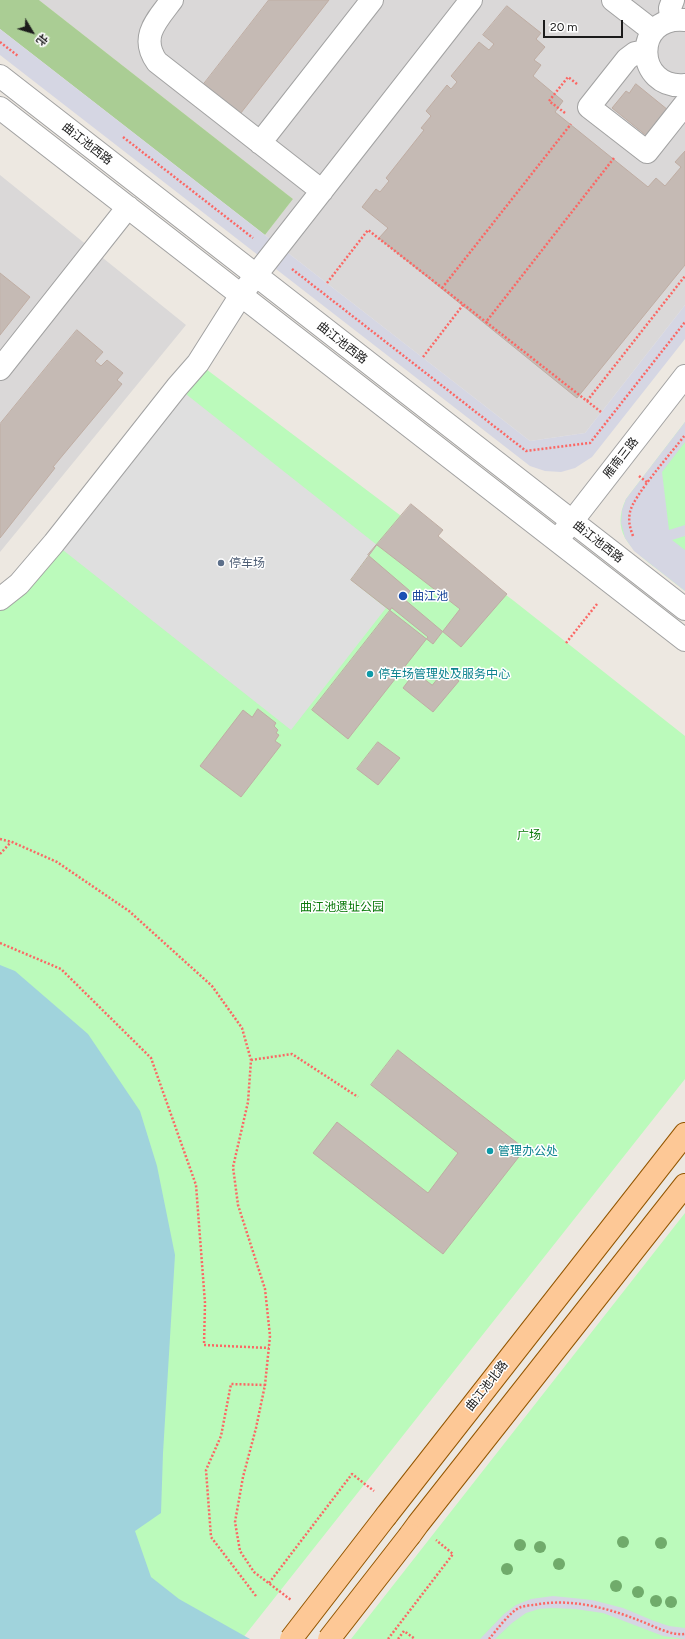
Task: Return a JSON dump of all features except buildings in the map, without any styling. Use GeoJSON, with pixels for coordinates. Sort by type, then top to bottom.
{"type":"FeatureCollection","features":[{"type":"Feature","properties":{"kind":"main road","name":"曲江池北路"},"geometry":{"type":"LineString","coordinates":[[290,1639],[685,1134]]}},
{"type":"Feature","properties":{"kind":"main road"},"geometry":{"type":"LineString","coordinates":[[328,1639],[685,1185]]}},
{"type":"Feature","properties":{"kind":"street"},"geometry":{"type":"LineString","coordinates":[[172,0],[156,21],[150,32],[149,45],[153,57],[162,66],[322,191]]}},
{"type":"Feature","properties":{"kind":"street"},"geometry":{"type":"LineString","coordinates":[[260,143],[372,0]]}},
{"type":"Feature","properties":{"kind":"street"},"geometry":{"type":"LineString","coordinates":[[0,599],[19,584],[49,549],[177,386],[198,363],[241,295],[256,275],[472,0]]}},
{"type":"Feature","properties":{"kind":"street"},"geometry":{"type":"LineString","coordinates":[[613,0],[649,41],[650,68],[658,78],[670,84],[685,85]]}},
{"type":"Feature","properties":{"kind":"street"},"geometry":{"type":"LineString","coordinates":[[676,13],[663,23],[649,41],[627,59],[589,107],[647,152],[685,104]]}},
{"type":"Feature","properties":{"kind":"street","name":"曲江池西路"},"geometry":{"type":"LineString","coordinates":[[0,76],[685,609]]}},
{"type":"Feature","properties":{"kind":"street","name":"曲江池西路"},"geometry":{"type":"LineString","coordinates":[[0,108],[685,640]]}},
{"type":"Feature","properties":{"kind":"street"},"geometry":{"type":"LineString","coordinates":[[0,369],[128,207]]}},
{"type":"Feature","properties":{"kind":"street","name":"雁南三路"},"geometry":{"type":"LineString","coordinates":[[557,540],[685,376]]}},
{"type":"Feature","properties":{"kind":"path"},"geometry":{"type":"LineString","coordinates":[[0,42],[19,57]]}},
{"type":"Feature","properties":{"kind":"path"},"geometry":{"type":"LineString","coordinates":[[568,115],[549,101],[568,77],[596,99]]}},
{"type":"Feature","properties":{"kind":"path"},"geometry":{"type":"LineString","coordinates":[[442,288],[574,120]]}},
{"type":"Feature","properties":{"kind":"path"},"geometry":{"type":"LineString","coordinates":[[120,135],[526,451],[590,443],[685,322]]}},
{"type":"Feature","properties":{"kind":"path"},"geometry":{"type":"LineString","coordinates":[[486,322],[617,154]]}},
{"type":"Feature","properties":{"kind":"path"},"geometry":{"type":"LineString","coordinates":[[327,282],[368,230],[601,412]]}},
{"type":"Feature","properties":{"kind":"path"},"geometry":{"type":"LineString","coordinates":[[587,401],[685,276]]}},
{"type":"Feature","properties":{"kind":"path"},"geometry":{"type":"LineString","coordinates":[[423,357],[464,305]]}},
{"type":"Feature","properties":{"kind":"path"},"geometry":{"type":"LineString","coordinates":[[633,537],[629,524],[630,511],[636,498],[685,435]]}},
{"type":"Feature","properties":{"kind":"path"},"geometry":{"type":"LineString","coordinates":[[0,839],[12,842],[57,862],[129,911],[174,950],[212,986],[242,1028],[250,1060],[248,1102],[233,1167],[238,1204],[265,1289],[270,1336],[265,1385],[256,1428],[243,1476],[235,1522],[240,1551],[254,1572],[293,1602]]}},
{"type":"Feature","properties":{"kind":"path"},"geometry":{"type":"LineString","coordinates":[[0,854],[12,842]]}},
{"type":"Feature","properties":{"kind":"path"},"geometry":{"type":"LineString","coordinates":[[0,943],[61,969],[151,1058],[196,1185],[205,1303],[204,1345],[269,1348]]}},
{"type":"Feature","properties":{"kind":"path"},"geometry":{"type":"LineString","coordinates":[[250,1060],[292,1054],[358,1097]]}},
{"type":"Feature","properties":{"kind":"path"},"geometry":{"type":"LineString","coordinates":[[256,1596],[211,1537],[206,1470],[220,1436],[230,1384],[265,1385]]}},
{"type":"Feature","properties":{"kind":"path"},"geometry":{"type":"LineString","coordinates":[[269,1583],[352,1474],[390,1511]]}},
{"type":"Feature","properties":{"kind":"path"},"geometry":{"type":"LineString","coordinates":[[388,1639],[453,1554],[414,1530]]}},
{"type":"Feature","properties":{"kind":"path"},"geometry":{"type":"LineString","coordinates":[[489,1639],[505,1620],[521,1607],[559,1602],[584,1604],[612,1611],[668,1631],[685,1634]]}},
{"type":"Feature","properties":{"kind":"path"},"geometry":{"type":"LineString","coordinates":[[398,1639],[404,1631],[415,1639]]}},
{"type":"Feature","properties":{"kind":"shaded area"},"geometry":{"type":"Polygon","coordinates":[[[39,0],[685,0],[685,305],[585,433],[530,441],[265,235],[293,199],[39,0]]]}},
{"type":"Feature","properties":{"kind":"shaded area"},"geometry":{"type":"Polygon","coordinates":[[[0,29],[530,441],[585,433],[685,305],[685,339],[592,457],[575,468],[561,472],[545,471],[530,466],[0,55],[0,29]]]}},
{"type":"Feature","properties":{"kind":"shaded area"},"geometry":{"type":"Polygon","coordinates":[[[0,175],[186,325],[0,552],[0,175]]]}},
{"type":"Feature","properties":{"kind":"shaded area","name":"停车场"},"geometry":{"type":"Polygon","coordinates":[[[177,387],[377,545],[351,580],[386,608],[291,730],[54,543],[177,387]]]}},
{"type":"Feature","properties":{"kind":"shaded area"},"geometry":{"type":"Polygon","coordinates":[[[685,422],[685,442],[662,472],[669,530],[685,525],[685,536],[672,540],[685,550],[685,591],[634,551],[625,538],[621,523],[622,510],[626,499],[685,422]]]}},
{"type":"Feature","properties":{"kind":"shaded area"},"geometry":{"type":"Polygon","coordinates":[[[553,1596],[592,1600],[623,1608],[669,1626],[685,1628],[685,1639],[663,1636],[603,1613],[575,1609],[552,1608],[539,1609],[526,1613],[512,1623],[495,1639],[480,1639],[504,1614],[516,1605],[531,1599],[553,1596]]]}},
{"type":"Feature","properties":{"kind":"green space"},"geometry":{"type":"Polygon","coordinates":[[[0,0],[39,0],[293,199],[265,235],[0,29],[0,0]]]}},
{"type":"Feature","properties":{"kind":"green space","name":"曲江池遗址公园"},"geometry":{"type":"Polygon","coordinates":[[[198,363],[514,601],[685,736],[685,1079],[242,1639],[0,1639],[0,610],[198,363]]]}},
{"type":"Feature","properties":{"kind":"green space"},"geometry":{"type":"Polygon","coordinates":[[[685,422],[685,591],[644,559],[630,545],[622,529],[621,520],[622,510],[626,499],[685,422]]]}},
{"type":"Feature","properties":{"kind":"green space"},"geometry":{"type":"Polygon","coordinates":[[[685,1213],[685,1639],[351,1639],[685,1213]]]}},
{"type":"Feature","properties":{"kind":"water"},"geometry":{"type":"Polygon","coordinates":[[[0,965],[15,971],[88,1034],[140,1111],[157,1166],[175,1255],[163,1453],[161,1513],[135,1531],[151,1577],[179,1599],[250,1639],[0,1639],[0,965]]]}},
{"type":"Feature","properties":{"kind":"place","name":"停车场"},"geometry":{"type":"Point","coordinates":[221,563]}},
{"type":"Feature","properties":{"kind":"place","name":"曲江池"},"geometry":{"type":"Point","coordinates":[403,596]}},
{"type":"Feature","properties":{"kind":"place","name":"停车场管理处及服务中心"},"geometry":{"type":"Point","coordinates":[370,674]}},
{"type":"Feature","properties":{"kind":"place","name":"管理办公处"},"geometry":{"type":"Point","coordinates":[490,1151]}},
{"type":"Feature","properties":{"kind":"park label","name":"广场"},"geometry":{"type":"Point","coordinates":[529,835]}}]}
